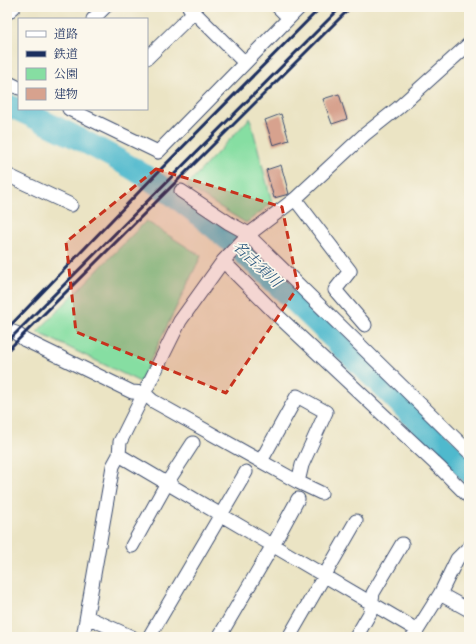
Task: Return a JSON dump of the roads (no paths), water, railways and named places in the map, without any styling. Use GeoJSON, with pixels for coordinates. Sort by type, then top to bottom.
{"type":"FeatureCollection","features":[{"type":"Feature","properties":{"kind":"street"},"geometry":{"type":"LineString","coordinates":[[7,13],[14,7]]}},
{"type":"Feature","properties":{"kind":"street"},"geometry":{"type":"LineString","coordinates":[[94,18],[105,7]]}},
{"type":"Feature","properties":{"kind":"street"},"geometry":{"type":"LineString","coordinates":[[278,7],[289,18]]}},
{"type":"Feature","properties":{"kind":"street"},"geometry":{"type":"LineString","coordinates":[[74,110],[91,113],[158,152],[300,7]]}},
{"type":"Feature","properties":{"kind":"street"},"geometry":{"type":"LineString","coordinates":[[148,57],[190,11],[245,63]]}},
{"type":"Feature","properties":{"kind":"street"},"geometry":{"type":"LineString","coordinates":[[83,637],[114,466],[119,455],[120,442],[180,321],[223,261],[249,234],[295,199],[364,135],[398,108],[469,44]]}},
{"type":"Feature","properties":{"kind":"street"},"geometry":{"type":"LineString","coordinates":[[7,82],[18,88]]}},
{"type":"Feature","properties":{"kind":"street"},"geometry":{"type":"LineString","coordinates":[[8,180],[71,205]]}},
{"type":"Feature","properties":{"kind":"street"},"geometry":{"type":"LineString","coordinates":[[181,191],[229,223],[249,234],[469,452]]}},
{"type":"Feature","properties":{"kind":"street"},"geometry":{"type":"LineString","coordinates":[[295,199],[350,271],[335,290],[365,325]]}},
{"type":"Feature","properties":{"kind":"street"},"geometry":{"type":"LineString","coordinates":[[223,261],[278,316],[441,468],[469,497]]}},
{"type":"Feature","properties":{"kind":"street"},"geometry":{"type":"LineString","coordinates":[[7,330],[16,333],[25,340],[132,392],[144,393],[153,401],[298,482],[321,493]]}},
{"type":"Feature","properties":{"kind":"street"},"geometry":{"type":"LineString","coordinates":[[261,461],[297,396],[326,412],[302,465],[298,482]]}},
{"type":"Feature","properties":{"kind":"street"},"geometry":{"type":"LineString","coordinates":[[132,546],[167,483],[193,443]]}},
{"type":"Feature","properties":{"kind":"street"},"geometry":{"type":"LineString","coordinates":[[119,455],[371,603],[415,633],[440,594],[457,559],[469,547]]}},
{"type":"Feature","properties":{"kind":"street"},"geometry":{"type":"LineString","coordinates":[[149,637],[246,472]]}},
{"type":"Feature","properties":{"kind":"street"},"geometry":{"type":"LineString","coordinates":[[219,637],[298,499]]}},
{"type":"Feature","properties":{"kind":"street"},"geometry":{"type":"LineString","coordinates":[[289,637],[356,521]]}},
{"type":"Feature","properties":{"kind":"street"},"geometry":{"type":"LineString","coordinates":[[356,637],[370,613],[373,593],[402,544]]}},
{"type":"Feature","properties":{"kind":"street"},"geometry":{"type":"LineString","coordinates":[[440,594],[469,610]]}},
{"type":"Feature","properties":{"kind":"street"},"geometry":{"type":"LineString","coordinates":[[87,617],[132,637]]}},
{"type":"Feature","properties":{"kind":"waterway","name":"名古須川"},"geometry":{"type":"LineString","coordinates":[[7,105],[18,109]]}},
{"type":"Feature","properties":{"kind":"waterway","name":"名古須川"},"geometry":{"type":"LineString","coordinates":[[19,110],[112,156],[148,178],[184,203],[237,248],[288,295],[469,472]]}},
{"type":"Feature","properties":{"kind":"railway"},"geometry":{"type":"LineString","coordinates":[[7,329],[160,170],[321,7]]}},
{"type":"Feature","properties":{"kind":"railway"},"geometry":{"type":"LineString","coordinates":[[7,342],[341,7]]}},
{"type":"Feature","properties":{"kind":"railway"},"geometry":{"type":"LineString","coordinates":[[7,351],[351,7]]}}]}
